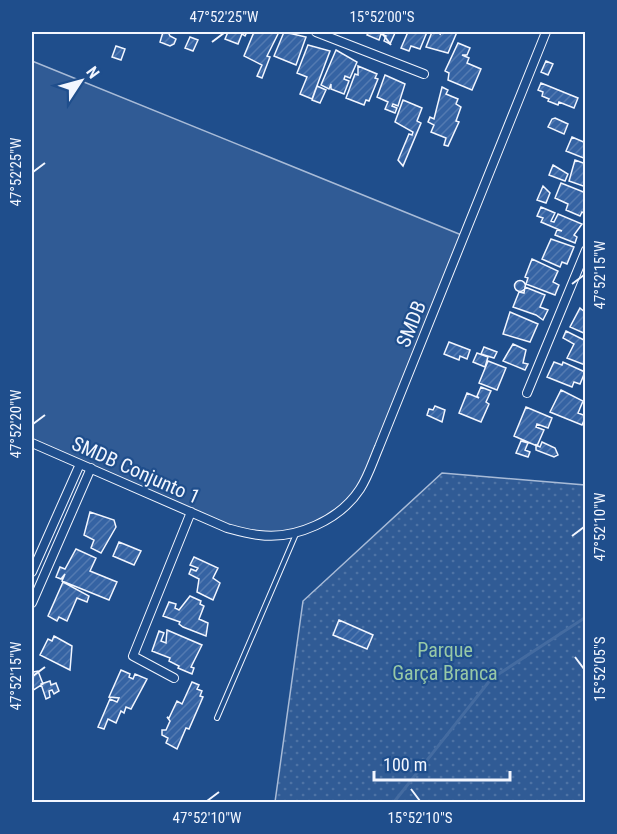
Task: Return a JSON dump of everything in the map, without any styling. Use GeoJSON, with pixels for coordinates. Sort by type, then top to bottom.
{"type":"FeatureCollection","features":[{"type":"Feature","properties":{"kind":"street"},"geometry":{"type":"LineString","coordinates":[[316,32],[424,74]]}},
{"type":"Feature","properties":{"kind":"street","name":"SMDB"},"geometry":{"type":"LineString","coordinates":[[227,528],[259,536],[297,531],[331,518],[346,506],[360,489],[546,32]]}},
{"type":"Feature","properties":{"kind":"street"},"geometry":{"type":"LineString","coordinates":[[527,393],[585,250]]}},
{"type":"Feature","properties":{"kind":"street","name":"SMDB Conjunto 1"},"geometry":{"type":"LineString","coordinates":[[32,443],[227,528]]}},
{"type":"Feature","properties":{"kind":"street"},"geometry":{"type":"LineString","coordinates":[[32,572],[80,464]]}},
{"type":"Feature","properties":{"kind":"street"},"geometry":{"type":"LineString","coordinates":[[32,603],[91,468]]}},
{"type":"Feature","properties":{"kind":"street"},"geometry":{"type":"LineString","coordinates":[[174,678],[133,657],[191,512]]}},
{"type":"Feature","properties":{"kind":"lane"},"geometry":{"type":"LineString","coordinates":[[217,718],[297,531]]}},
{"type":"Feature","properties":{"kind":"shaded area"},"geometry":{"type":"Polygon","coordinates":[[[32,61],[464,236],[360,489],[346,506],[307,529],[270,536],[227,528],[32,443],[32,61]]]}},
{"type":"Feature","properties":{"kind":"green space","name":"Parque Garça Branca"},"geometry":{"type":"Polygon","coordinates":[[[442,473],[585,485],[585,802],[275,802],[303,601],[442,473]]]}},
{"type":"Feature","properties":{"kind":"building"},"geometry":{"type":"Polygon","coordinates":[[[163,32],[168,32],[176,39],[174,44],[170,46],[160,42],[163,32]]]}},
{"type":"Feature","properties":{"kind":"building"},"geometry":{"type":"Polygon","coordinates":[[[228,32],[247,32],[245,36],[242,34],[238,44],[225,39],[228,32]]]}},
{"type":"Feature","properties":{"kind":"building"},"geometry":{"type":"Polygon","coordinates":[[[254,32],[279,32],[267,56],[270,57],[262,78],[257,76],[262,65],[244,56],[254,32]]]}},
{"type":"Feature","properties":{"kind":"building"},"geometry":{"type":"Polygon","coordinates":[[[284,32],[306,37],[296,65],[274,56],[284,32]]]}},
{"type":"Feature","properties":{"kind":"building"},"geometry":{"type":"Polygon","coordinates":[[[369,32],[399,32],[395,33],[390,44],[384,41],[386,36],[381,34],[379,40],[367,35],[369,32]]]}},
{"type":"Feature","properties":{"kind":"building"},"geometry":{"type":"Polygon","coordinates":[[[408,32],[427,32],[420,49],[411,46],[409,51],[401,48],[408,32]]]}},
{"type":"Feature","properties":{"kind":"building"},"geometry":{"type":"Polygon","coordinates":[[[432,32],[457,32],[448,53],[426,47],[432,32]]]}},
{"type":"Feature","properties":{"kind":"building"},"geometry":{"type":"Polygon","coordinates":[[[190,37],[198,40],[193,51],[185,48],[190,37]]]}},
{"type":"Feature","properties":{"kind":"building"},"geometry":{"type":"Polygon","coordinates":[[[458,43],[470,48],[467,55],[462,55],[469,58],[467,63],[481,69],[472,90],[448,80],[449,73],[445,71],[458,43]]]}},
{"type":"Feature","properties":{"kind":"building"},"geometry":{"type":"Polygon","coordinates":[[[308,45],[330,51],[312,99],[300,94],[307,77],[297,73],[308,45]]]}},
{"type":"Feature","properties":{"kind":"building"},"geometry":{"type":"Polygon","coordinates":[[[116,46],[125,49],[121,60],[112,57],[116,46]]]}},
{"type":"Feature","properties":{"kind":"building"},"geometry":{"type":"Polygon","coordinates":[[[336,50],[357,62],[350,78],[345,76],[344,79],[349,81],[344,94],[331,89],[331,84],[329,89],[321,85],[336,50]]]}},
{"type":"Feature","properties":{"kind":"building"},"geometry":{"type":"Polygon","coordinates":[[[546,61],[553,64],[548,75],[541,72],[546,61]]]}},
{"type":"Feature","properties":{"kind":"building"},"geometry":{"type":"Polygon","coordinates":[[[358,66],[377,74],[375,78],[378,79],[369,101],[366,100],[364,105],[346,98],[355,74],[358,75],[358,66]]]}},
{"type":"Feature","properties":{"kind":"building"},"geometry":{"type":"Polygon","coordinates":[[[385,75],[405,84],[398,106],[393,104],[392,106],[397,108],[395,113],[385,109],[388,102],[377,97],[385,75]]]}},
{"type":"Feature","properties":{"kind":"building"},"geometry":{"type":"Polygon","coordinates":[[[541,83],[578,98],[574,108],[559,102],[558,105],[548,101],[549,99],[542,96],[543,92],[538,90],[541,83]]]}},
{"type":"Feature","properties":{"kind":"building"},"geometry":{"type":"Polygon","coordinates":[[[317,86],[326,90],[320,103],[312,100],[317,86]]]}},
{"type":"Feature","properties":{"kind":"building"},"geometry":{"type":"Polygon","coordinates":[[[442,87],[448,90],[446,94],[458,99],[456,104],[461,107],[456,121],[459,122],[448,146],[444,145],[446,138],[431,132],[434,125],[428,122],[430,117],[434,119],[442,87]]]}},
{"type":"Feature","properties":{"kind":"building"},"geometry":{"type":"Polygon","coordinates":[[[403,100],[422,108],[417,121],[421,123],[403,166],[398,160],[409,134],[412,135],[413,132],[395,122],[403,100]]]}},
{"type":"Feature","properties":{"kind":"building"},"geometry":{"type":"Polygon","coordinates":[[[555,118],[568,124],[564,134],[548,127],[555,118]]]}},
{"type":"Feature","properties":{"kind":"building"},"geometry":{"type":"Polygon","coordinates":[[[572,137],[586,143],[586,159],[566,151],[572,137]]]}},
{"type":"Feature","properties":{"kind":"building"},"geometry":{"type":"Polygon","coordinates":[[[575,160],[586,164],[586,187],[569,181],[575,160]]]}},
{"type":"Feature","properties":{"kind":"building"},"geometry":{"type":"Polygon","coordinates":[[[553,165],[568,174],[565,181],[549,175],[553,165]]]}},
{"type":"Feature","properties":{"kind":"building"},"geometry":{"type":"Polygon","coordinates":[[[561,183],[586,193],[586,214],[582,212],[580,216],[566,210],[568,204],[555,198],[561,183]]]}},
{"type":"Feature","properties":{"kind":"building"},"geometry":{"type":"Polygon","coordinates":[[[543,186],[550,193],[546,203],[537,200],[543,186]]]}},
{"type":"Feature","properties":{"kind":"building"},"geometry":{"type":"Polygon","coordinates":[[[541,207],[555,213],[551,221],[554,222],[558,214],[582,224],[574,235],[577,237],[575,243],[555,235],[557,230],[562,231],[541,222],[543,218],[537,216],[541,207]]]}},
{"type":"Feature","properties":{"kind":"building"},"geometry":{"type":"Polygon","coordinates":[[[551,239],[574,247],[567,264],[562,262],[560,267],[542,259],[551,239]]]}},
{"type":"Feature","properties":{"kind":"building"},"geometry":{"type":"Polygon","coordinates":[[[532,259],[558,271],[553,282],[559,285],[555,295],[526,284],[528,278],[525,277],[532,259]]]}},
{"type":"Feature","properties":{"kind":"building"},"geometry":{"type":"Polygon","coordinates":[[[520,280],[526,286],[520,292],[514,286],[520,280]]]}},
{"type":"Feature","properties":{"kind":"building"},"geometry":{"type":"Polygon","coordinates":[[[525,287],[545,295],[540,307],[548,310],[543,320],[536,315],[513,307],[519,292],[524,293],[525,287]]]}},
{"type":"Feature","properties":{"kind":"building"},"geometry":{"type":"Polygon","coordinates":[[[580,308],[586,313],[586,334],[570,327],[580,308]]]}},
{"type":"Feature","properties":{"kind":"building"},"geometry":{"type":"Polygon","coordinates":[[[510,312],[538,324],[530,342],[503,334],[510,312]]]}},
{"type":"Feature","properties":{"kind":"building"},"geometry":{"type":"Polygon","coordinates":[[[566,331],[586,341],[585,365],[567,358],[574,344],[563,338],[566,331]]]}},
{"type":"Feature","properties":{"kind":"building"},"geometry":{"type":"Polygon","coordinates":[[[449,342],[470,350],[467,359],[460,356],[459,360],[444,354],[449,342]]]}},
{"type":"Feature","properties":{"kind":"building"},"geometry":{"type":"Polygon","coordinates":[[[513,344],[526,350],[523,363],[528,364],[525,370],[503,361],[513,344]]]}},
{"type":"Feature","properties":{"kind":"building"},"geometry":{"type":"Polygon","coordinates":[[[484,347],[497,352],[494,358],[481,354],[484,347]]]}},
{"type":"Feature","properties":{"kind":"building"},"geometry":{"type":"Polygon","coordinates":[[[477,353],[488,357],[485,367],[473,362],[477,353]]]}},
{"type":"Feature","properties":{"kind":"building"},"geometry":{"type":"Polygon","coordinates":[[[488,361],[506,368],[497,390],[479,383],[488,361]]]}},
{"type":"Feature","properties":{"kind":"building"},"geometry":{"type":"Polygon","coordinates":[[[554,362],[562,365],[563,362],[585,372],[580,384],[574,382],[572,387],[547,377],[554,362]]]}},
{"type":"Feature","properties":{"kind":"building"},"geometry":{"type":"Polygon","coordinates":[[[481,387],[491,391],[486,402],[489,404],[481,422],[459,413],[467,393],[479,398],[477,396],[481,387]]]}},
{"type":"Feature","properties":{"kind":"building"},"geometry":{"type":"Polygon","coordinates":[[[561,390],[583,401],[578,413],[586,416],[582,425],[550,412],[561,390]]]}},
{"type":"Feature","properties":{"kind":"building"},"geometry":{"type":"Polygon","coordinates":[[[435,406],[445,410],[442,422],[427,415],[429,409],[433,410],[435,406]]]}},
{"type":"Feature","properties":{"kind":"building"},"geometry":{"type":"Polygon","coordinates":[[[526,407],[552,418],[548,428],[537,424],[536,427],[544,430],[537,446],[514,436],[526,407]]]}},
{"type":"Feature","properties":{"kind":"building"},"geometry":{"type":"Polygon","coordinates":[[[521,441],[528,443],[525,450],[530,452],[528,457],[516,453],[521,441]]]}},
{"type":"Feature","properties":{"kind":"building"},"geometry":{"type":"Polygon","coordinates":[[[542,442],[555,448],[558,455],[554,457],[536,450],[536,445],[540,447],[542,442]]]}},
{"type":"Feature","properties":{"kind":"building"},"geometry":{"type":"Polygon","coordinates":[[[90,512],[114,520],[116,527],[101,553],[91,548],[94,540],[84,535],[90,512]]]}},
{"type":"Feature","properties":{"kind":"building"},"geometry":{"type":"Polygon","coordinates":[[[119,542],[141,551],[134,565],[113,556],[119,542]]]}},
{"type":"Feature","properties":{"kind":"building"},"geometry":{"type":"Polygon","coordinates":[[[76,549],[96,558],[90,571],[117,582],[109,600],[62,581],[65,574],[61,579],[56,577],[60,567],[65,569],[76,549]]]}},
{"type":"Feature","properties":{"kind":"building"},"geometry":{"type":"Polygon","coordinates":[[[194,557],[218,568],[213,578],[220,583],[213,600],[197,592],[199,579],[189,574],[191,569],[196,571],[198,568],[190,565],[194,557]]]}},
{"type":"Feature","properties":{"kind":"building"},"geometry":{"type":"Polygon","coordinates":[[[63,582],[89,596],[87,602],[77,598],[67,621],[59,617],[57,621],[48,616],[63,582]]]}},
{"type":"Feature","properties":{"kind":"building"},"geometry":{"type":"Polygon","coordinates":[[[190,596],[201,601],[200,604],[204,606],[199,619],[208,623],[206,636],[163,616],[169,602],[176,604],[175,608],[179,610],[190,596]]]}},
{"type":"Feature","properties":{"kind":"building"},"geometry":{"type":"Polygon","coordinates":[[[339,620],[373,635],[367,649],[333,635],[339,620]]]}},
{"type":"Feature","properties":{"kind":"building"},"geometry":{"type":"Polygon","coordinates":[[[167,630],[202,645],[191,667],[194,668],[192,674],[178,668],[179,666],[169,661],[170,658],[152,651],[159,631],[164,633],[161,641],[166,643],[167,630]]]}},
{"type":"Feature","properties":{"kind":"building"},"geometry":{"type":"Polygon","coordinates":[[[54,636],[72,646],[70,670],[40,655],[48,639],[52,641],[54,636]]]}},
{"type":"Feature","properties":{"kind":"building"},"geometry":{"type":"Polygon","coordinates":[[[32,668],[33,672],[38,671],[43,684],[32,691],[32,668]]]}},
{"type":"Feature","properties":{"kind":"building"},"geometry":{"type":"Polygon","coordinates":[[[121,670],[130,674],[129,677],[133,679],[135,674],[147,679],[131,709],[126,707],[124,713],[121,711],[116,723],[108,719],[104,729],[98,727],[110,699],[117,702],[119,698],[109,697],[121,670]]]}},
{"type":"Feature","properties":{"kind":"building"},"geometry":{"type":"Polygon","coordinates":[[[50,681],[51,685],[56,683],[59,691],[54,694],[52,690],[49,691],[50,697],[46,699],[41,684],[50,681]]]}},
{"type":"Feature","properties":{"kind":"building"},"geometry":{"type":"Polygon","coordinates":[[[192,682],[199,685],[197,689],[202,691],[200,696],[203,697],[177,749],[166,743],[168,738],[162,735],[162,730],[166,730],[170,721],[167,717],[169,718],[177,701],[182,704],[192,682]]]}},
{"type":"Feature","properties":{"kind":"waterway"},"geometry":{"type":"LineString","coordinates":[[394,802],[491,679],[586,617]]}}]}
